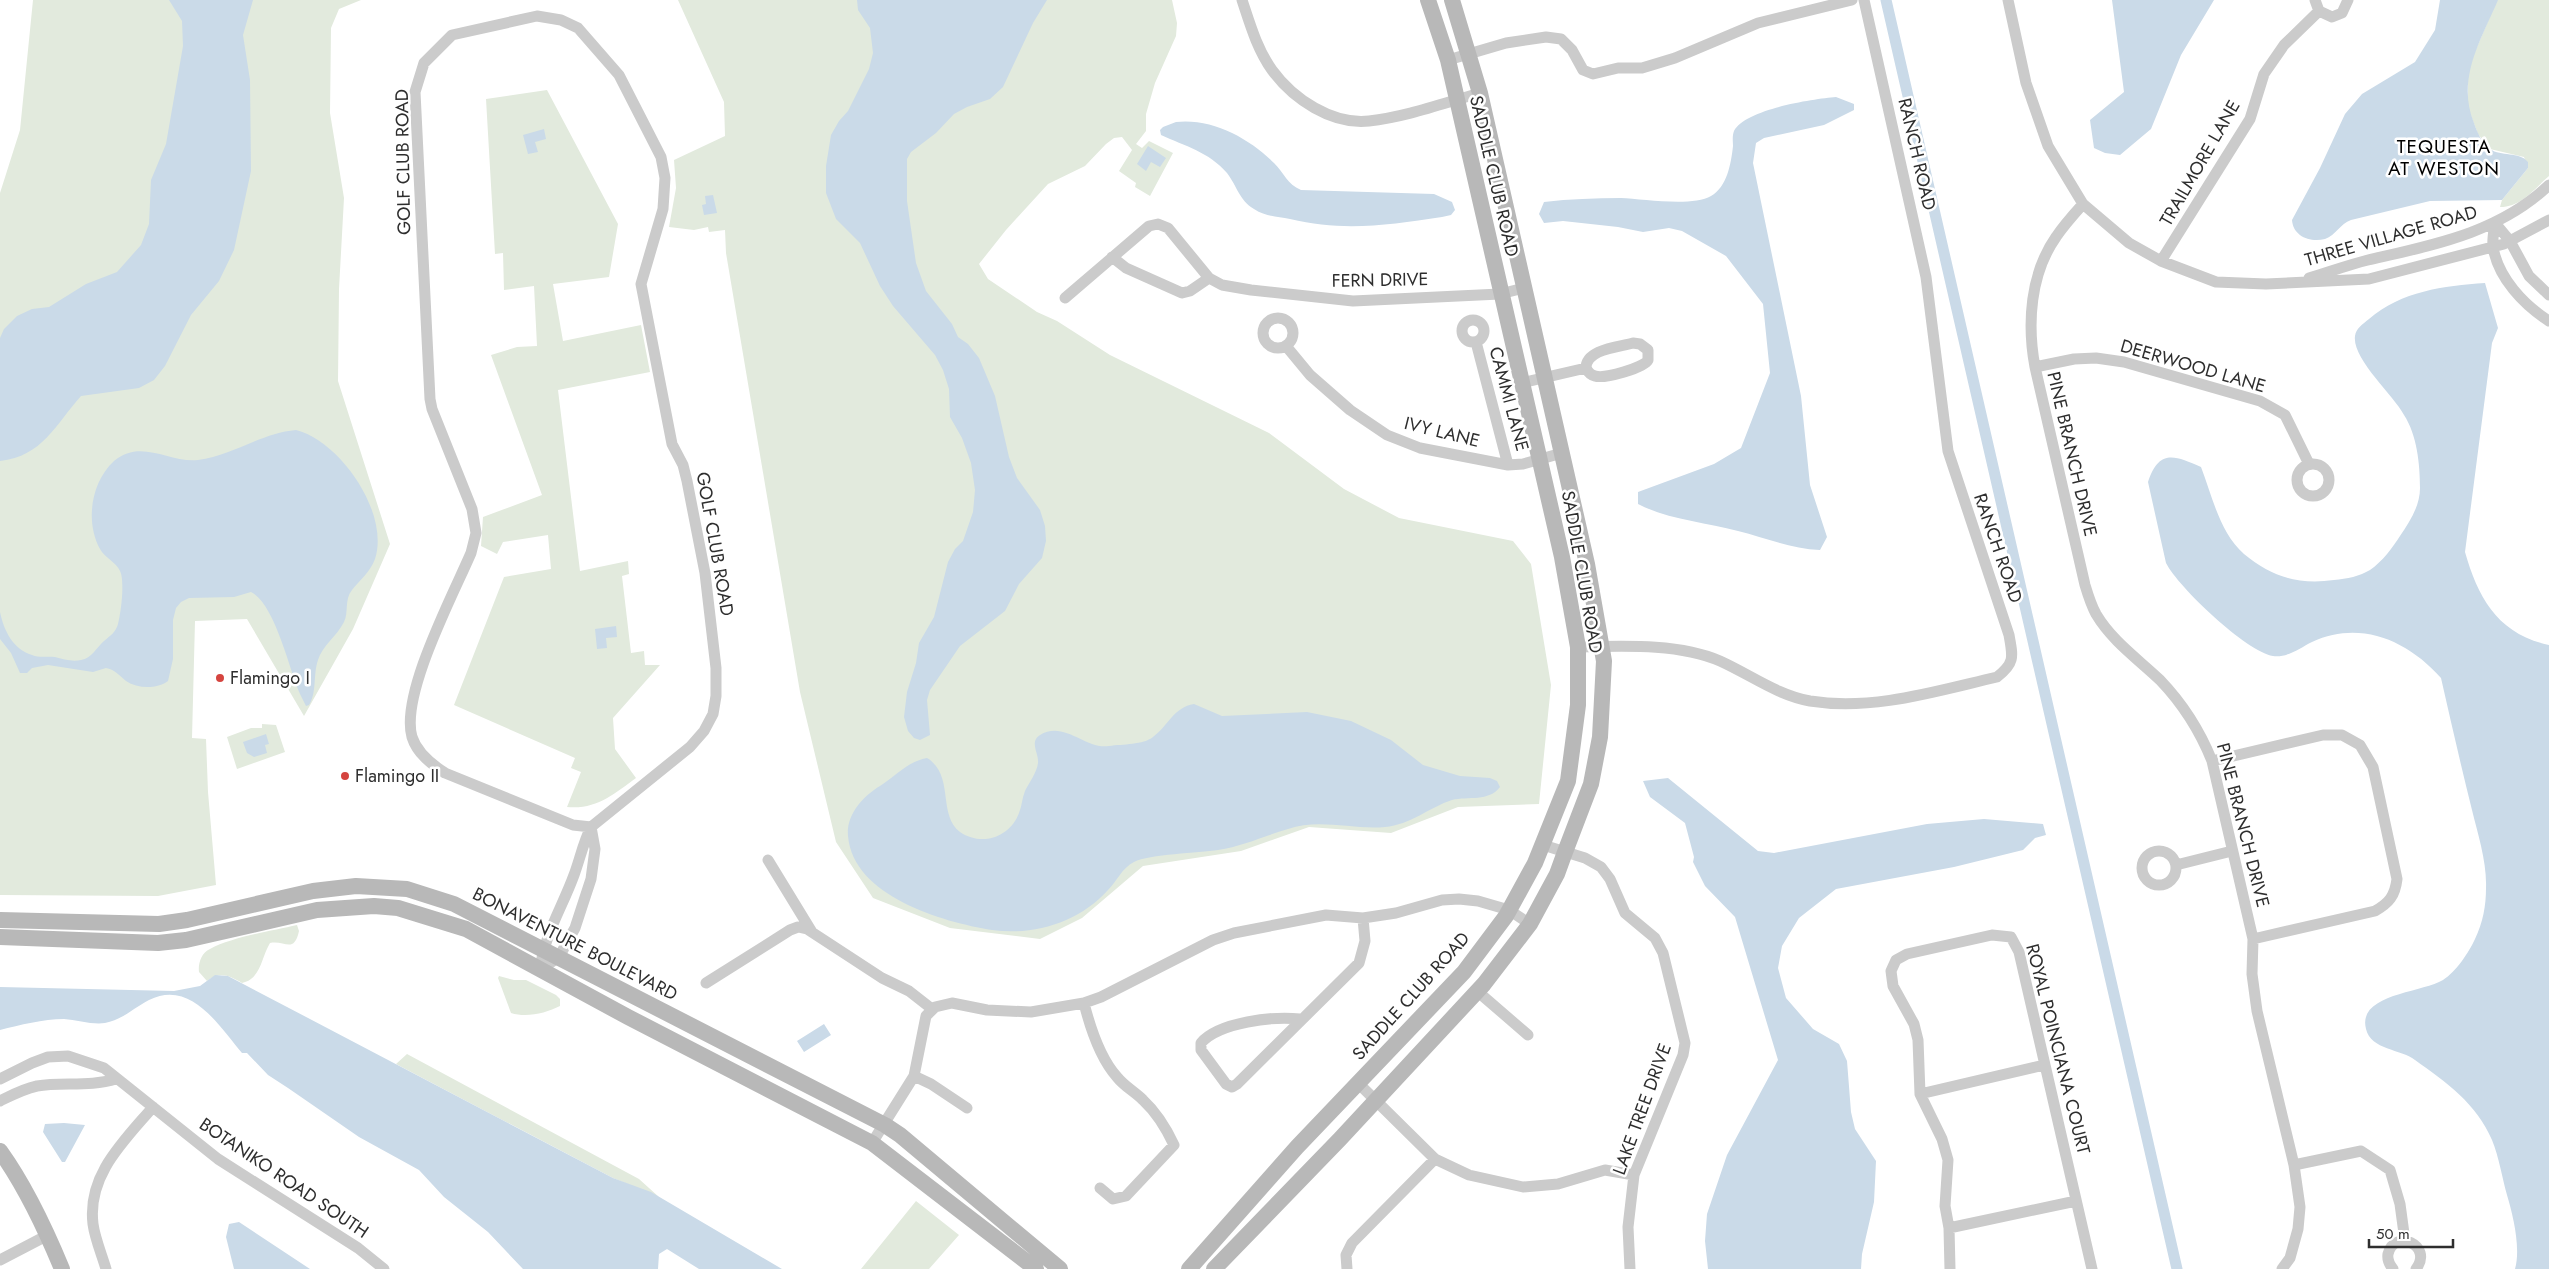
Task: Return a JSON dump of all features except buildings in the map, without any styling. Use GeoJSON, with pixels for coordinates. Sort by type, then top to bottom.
{"type":"FeatureCollection","features":[{"type":"Feature","properties":{"kind":"street"},"geometry":{"type":"LineString","coordinates":[[1242,0],[1254,36],[1272,70],[1291,91],[1315,108],[1341,119],[1368,121],[1480,93]]}},
{"type":"Feature","properties":{"kind":"street","name":"SADDLE CLUB ROAD"},"geometry":{"type":"LineString","coordinates":[[1189,1269],[1298,1147],[1464,972],[1509,910],[1535,863],[1568,781],[1578,705],[1578,647],[1562,557],[1500,294],[1448,60],[1428,0]]}},
{"type":"Feature","properties":{"kind":"street","name":"SADDLE CLUB ROAD"},"geometry":{"type":"LineString","coordinates":[[1214,1269],[1477,991],[1530,924],[1557,874],[1566,852],[1591,784],[1600,737],[1604,688],[1602,646],[1587,564],[1480,93],[1452,0]]}},
{"type":"Feature","properties":{"kind":"street"},"geometry":{"type":"LineString","coordinates":[[1448,60],[1506,43],[1546,37],[1561,39],[1572,50],[1583,70],[1593,74],[1618,68],[1642,68],[1675,58],[1758,23],[1852,0]]}},
{"type":"Feature","properties":{"kind":"street","name":"RANCH ROAD"},"geometry":{"type":"LineString","coordinates":[[1578,647],[1636,645],[1689,653],[1720,661],[1753,680],[1782,693],[1809,700],[1836,703],[1895,700],[1997,677],[2010,667],[2013,654],[2009,635],[1948,451],[1926,277],[1864,0]]}},
{"type":"Feature","properties":{"kind":"street","name":"THREE VILLAGE ROAD"},"geometry":{"type":"LineString","coordinates":[[2008,0],[2026,84],[2048,146],[2083,204],[2129,243],[2161,261],[2216,282],[2291,284],[2369,279],[2494,247],[2510,241],[2549,220]]}},
{"type":"Feature","properties":{"kind":"street","name":"TRAILMORE LANE"},"geometry":{"type":"LineString","coordinates":[[2161,261],[2250,119],[2264,74],[2284,45],[2317,5],[2327,16],[2337,16],[2345,10],[2348,0]]}},
{"type":"Feature","properties":{"kind":"street","name":"GOLF CLUB ROAD"},"geometry":{"type":"LineString","coordinates":[[540,970],[542,948],[574,874],[581,846],[590,827],[690,747],[704,731],[713,714],[716,696],[716,668],[705,573],[683,465],[672,444],[641,284],[662,209],[665,178],[661,157],[619,75],[578,28],[561,20],[537,16],[452,34],[424,63],[415,92],[430,399],[432,409],[472,509],[476,533],[471,553],[416,682],[410,726],[413,739],[427,761],[445,773],[574,825],[590,827]]}},
{"type":"Feature","properties":{"kind":"street","name":"THREE VILLAGE ROAD"},"geometry":{"type":"LineString","coordinates":[[2291,284],[2365,261],[2464,237],[2495,223],[2535,198],[2549,185]]}},
{"type":"Feature","properties":{"kind":"street","name":"PINE BRANCH DRIVE"},"geometry":{"type":"LineString","coordinates":[[2083,204],[2056,237],[2044,260],[2036,286],[2030,315],[2030,332],[2035,367],[2078,559],[2085,586],[2096,614],[2119,643],[2161,681],[2184,710],[2204,740],[2212,761],[2252,939],[2252,974],[2257,1011],[2294,1165],[2300,1207],[2298,1229],[2290,1258],[2282,1269]]}},
{"type":"Feature","properties":{"kind":"street"},"geometry":{"type":"LineString","coordinates":[[2495,223],[2510,241],[2529,276],[2549,295]]}},
{"type":"Feature","properties":{"kind":"street"},"geometry":{"type":"LineString","coordinates":[[2495,223],[2494,247],[2503,273],[2513,289],[2537,314],[2549,321]]}},
{"type":"Feature","properties":{"kind":"street","name":"FERN DRIVE"},"geometry":{"type":"LineString","coordinates":[[1065,298],[1149,226],[1158,224],[1168,228],[1209,278],[1222,285],[1251,290],[1353,300],[1500,294],[1524,288]]}},
{"type":"Feature","properties":{"kind":"street"},"geometry":{"type":"LineString","coordinates":[[1112,257],[1126,268],[1182,293],[1190,291],[1209,278]]}},
{"type":"Feature","properties":{"kind":"street","name":"CAMMI LANE"},"geometry":{"type":"LineString","coordinates":[[1476,342],[1508,465]]}},
{"type":"Feature","properties":{"kind":"street"},"geometry":{"type":"LineString","coordinates":[[1633,343],[1645,347],[1649,356],[1643,366],[1600,376],[1592,375],[1586,368],[1588,359],[1596,353],[1633,343]]}},
{"type":"Feature","properties":{"kind":"street","name":"IVY LANE"},"geometry":{"type":"LineString","coordinates":[[1286,346],[1310,375],[1350,410],[1387,435],[1420,448],[1508,465],[1562,453]]}},
{"type":"Feature","properties":{"kind":"street","name":"DEERWOOD LANE"},"geometry":{"type":"LineString","coordinates":[[2035,367],[2074,359],[2096,358],[2124,362],[2260,401],[2284,415],[2309,464]]}},
{"type":"Feature","properties":{"kind":"street"},"geometry":{"type":"LineString","coordinates":[[1521,383],[1586,368]]}},
{"type":"Feature","properties":{"kind":"street"},"geometry":{"type":"LineString","coordinates":[[2212,761],[2323,735],[2342,735],[2360,745],[2373,767],[2397,879],[2395,893],[2387,904],[2374,911],[2252,939]]}},
{"type":"Feature","properties":{"kind":"street"},"geometry":{"type":"LineString","coordinates":[[540,970],[559,957],[575,928],[591,879],[595,849],[590,827]]}},
{"type":"Feature","properties":{"kind":"street","name":"LAKE TREE DRIVE"},"geometry":{"type":"LineString","coordinates":[[1542,845],[1566,852],[1601,867],[1610,879],[1625,913],[1655,938],[1663,953],[1685,1043],[1683,1056],[1634,1175],[1628,1227],[1630,1269]]}},
{"type":"Feature","properties":{"kind":"street"},"geometry":{"type":"LineString","coordinates":[[2176,865],[2232,851]]}},
{"type":"Feature","properties":{"kind":"street"},"geometry":{"type":"LineString","coordinates":[[768,860],[812,932]]}},
{"type":"Feature","properties":{"kind":"street"},"geometry":{"type":"LineString","coordinates":[[574,874],[591,879]]}},
{"type":"Feature","properties":{"kind":"street","name":"BONAVENTURE BOULEVARD"},"geometry":{"type":"LineString","coordinates":[[0,920],[159,924],[187,920],[337,888],[379,886],[407,889],[454,904],[885,1125],[900,1135],[1060,1269]]}},
{"type":"Feature","properties":{"kind":"street"},"geometry":{"type":"LineString","coordinates":[[872,1143],[914,1076],[924,1019],[932,1009],[952,1003],[987,1010],[1031,1012],[1084,1003],[1102,997],[1199,946],[1234,933],[1326,916],[1363,918],[1396,913],[1442,900],[1459,899],[1478,901],[1509,910],[1530,924]]}},
{"type":"Feature","properties":{"kind":"street","name":"BONAVENTURE BOULEVARD"},"geometry":{"type":"LineString","coordinates":[[0,937],[158,943],[186,940],[317,910],[374,906],[398,908],[466,929],[540,970],[872,1143],[973,1218],[1036,1269]]}},
{"type":"Feature","properties":{"kind":"street"},"geometry":{"type":"LineString","coordinates":[[1300,1019],[1266,1018],[1240,1024],[1205,1038],[1201,1043],[1200,1050],[1226,1084],[1232,1087],[1359,963],[1365,941],[1363,918]]}},
{"type":"Feature","properties":{"kind":"street"},"geometry":{"type":"LineString","coordinates":[[706,983],[790,930],[802,928],[812,932],[882,978],[909,991],[932,1009]]}},
{"type":"Feature","properties":{"kind":"street","name":"ROYAL POINCIANA COURT"},"geometry":{"type":"LineString","coordinates":[[1920,1094],[1918,1040],[1914,1024],[1893,986],[1891,971],[1896,960],[1907,954],[1992,935],[2011,937],[2019,952],[2092,1269]]}},
{"type":"Feature","properties":{"kind":"street"},"geometry":{"type":"LineString","coordinates":[[1477,991],[1528,1035]]}},
{"type":"Feature","properties":{"kind":"street"},"geometry":{"type":"LineString","coordinates":[[1084,1003],[1088,1019],[1108,1065],[1117,1078],[1145,1101],[1169,1134],[1174,1145],[1126,1196],[1113,1199],[1100,1188]]}},
{"type":"Feature","properties":{"kind":"street","name":"BOTANIKO ROAD SOUTH"},"geometry":{"type":"LineString","coordinates":[[0,1079],[32,1062],[48,1057],[68,1056],[104,1068],[218,1159],[358,1248],[384,1269]]}},
{"type":"Feature","properties":{"kind":"street"},"geometry":{"type":"LineString","coordinates":[[1950,1269],[1949,1228],[1945,1206],[1948,1160],[1942,1138],[1920,1094],[2044,1065]]}},
{"type":"Feature","properties":{"kind":"street"},"geometry":{"type":"LineString","coordinates":[[914,1076],[931,1084],[967,1108]]}},
{"type":"Feature","properties":{"kind":"street"},"geometry":{"type":"LineString","coordinates":[[0,1101],[21,1090],[37,1086],[99,1084],[116,1079]]}},
{"type":"Feature","properties":{"kind":"street"},"geometry":{"type":"LineString","coordinates":[[1358,1083],[1435,1159],[1469,1175],[1523,1187],[1558,1184],[1605,1170],[1634,1175]]}},
{"type":"Feature","properties":{"kind":"street"},"geometry":{"type":"LineString","coordinates":[[106,1269],[93,1224],[94,1204],[100,1179],[109,1160],[153,1107]]}},
{"type":"Feature","properties":{"kind":"street"},"geometry":{"type":"LineString","coordinates":[[0,1151],[14,1170],[48,1234],[62,1269]]}},
{"type":"Feature","properties":{"kind":"street"},"geometry":{"type":"LineString","coordinates":[[2294,1165],[2361,1151],[2390,1170],[2400,1204],[2405,1241]]}},
{"type":"Feature","properties":{"kind":"street"},"geometry":{"type":"LineString","coordinates":[[1347,1269],[1346,1255],[1352,1243],[1435,1159]]}},
{"type":"Feature","properties":{"kind":"street"},"geometry":{"type":"LineString","coordinates":[[1949,1228],[2076,1201]]}},
{"type":"Feature","properties":{"kind":"street"},"geometry":{"type":"LineString","coordinates":[[0,1260],[48,1234]]}},
{"type":"Feature","properties":{"kind":"street"},"geometry":{"type":"LineString","coordinates":[[2393,1269],[2388,1262],[2389,1251],[2395,1243],[2405,1241],[2415,1244],[2420,1253],[2420,1264],[2416,1269]]}},
{"type":"Feature","properties":{"kind":"shaded area"},"geometry":{"type":"Polygon","coordinates":[[[33,0],[361,0],[339,9],[331,28],[330,113],[344,198],[339,289],[338,381],[390,544],[353,629],[304,716],[247,619],[195,621],[192,738],[206,739],[208,792],[216,885],[158,896],[0,895],[0,193],[20,130],[33,0]]]}},
{"type":"Feature","properties":{"kind":"shaded area"},"geometry":{"type":"Polygon","coordinates":[[[678,0],[1172,0],[1177,23],[1176,36],[1155,83],[1146,114],[1146,131],[1136,144],[1142,148],[1149,141],[1173,153],[1150,196],[1135,187],[1136,183],[1119,171],[1132,150],[1122,137],[1114,138],[1085,166],[1048,184],[1006,230],[979,264],[988,279],[1037,312],[1057,321],[1110,355],[1269,433],[1344,489],[1399,518],[1513,541],[1531,564],[1551,685],[1539,804],[1458,807],[1391,833],[1309,827],[1241,851],[1143,866],[1082,918],[1040,939],[950,928],[873,898],[836,842],[800,692],[726,253],[725,230],[709,232],[708,227],[694,230],[669,227],[676,188],[674,160],[725,136],[724,102],[678,0]]]}},
{"type":"Feature","properties":{"kind":"shaded area"},"geometry":{"type":"Polygon","coordinates":[[[2497,0],[2549,0],[2549,176],[2521,201],[2500,207],[2502,200],[2528,168],[2524,157],[2490,149],[2478,134],[2468,108],[2468,68],[2497,0]]]}},
{"type":"Feature","properties":{"kind":"shaded area"},"geometry":{"type":"Polygon","coordinates":[[[547,90],[618,224],[609,277],[553,284],[563,341],[641,325],[650,372],[558,390],[580,571],[628,561],[629,574],[622,576],[631,653],[644,651],[645,665],[660,665],[613,718],[615,749],[636,778],[604,800],[587,806],[577,807],[567,807],[581,772],[571,768],[575,758],[454,705],[504,577],[551,569],[548,535],[503,542],[497,554],[481,546],[483,517],[542,495],[491,355],[517,347],[537,346],[534,286],[504,290],[503,253],[495,254],[486,99],[547,90]]]}},
{"type":"Feature","properties":{"kind":"shaded area"},"geometry":{"type":"Polygon","coordinates":[[[262,724],[276,725],[285,752],[237,769],[227,737],[251,728],[262,728],[262,724]]]}},
{"type":"Feature","properties":{"kind":"shaded area"},"geometry":{"type":"Polygon","coordinates":[[[297,925],[299,931],[294,942],[292,944],[270,943],[257,973],[248,981],[242,983],[221,975],[207,981],[199,972],[201,959],[204,953],[210,949],[240,938],[297,925]]]}},
{"type":"Feature","properties":{"kind":"shaded area"},"geometry":{"type":"Polygon","coordinates":[[[499,976],[514,980],[526,980],[556,995],[560,999],[560,1006],[536,1014],[523,1015],[511,1013],[498,978],[499,976]]]}},
{"type":"Feature","properties":{"kind":"shaded area"},"geometry":{"type":"Polygon","coordinates":[[[407,1054],[639,1179],[659,1197],[613,1178],[396,1064],[407,1054]]]}},
{"type":"Feature","properties":{"kind":"shaded area"},"geometry":{"type":"Polygon","coordinates":[[[916,1201],[959,1235],[929,1269],[861,1269],[916,1201]]]}},
{"type":"Feature","properties":{"kind":"water"},"geometry":{"type":"Polygon","coordinates":[[[169,0],[253,0],[243,35],[250,80],[251,171],[234,250],[219,281],[191,315],[165,366],[154,380],[139,388],[81,396],[47,438],[38,446],[15,458],[0,461],[0,338],[4,329],[17,316],[32,309],[49,307],[86,284],[117,272],[141,245],[149,224],[151,180],[166,144],[183,46],[182,21],[169,0]]]}},
{"type":"Feature","properties":{"kind":"water"},"geometry":{"type":"Polygon","coordinates":[[[857,0],[1047,0],[1033,23],[1003,87],[990,99],[954,114],[936,133],[911,152],[907,159],[907,201],[916,263],[926,291],[952,324],[958,337],[968,344],[979,358],[995,396],[1009,457],[1017,478],[1040,510],[1045,526],[1046,541],[1042,558],[1019,584],[1005,611],[960,646],[930,690],[927,700],[930,735],[920,740],[914,738],[908,731],[904,717],[907,692],[916,663],[919,643],[934,617],[948,562],[955,549],[963,541],[973,512],[975,490],[971,463],[962,438],[950,417],[949,389],[943,370],[935,355],[893,306],[880,286],[860,243],[836,219],[826,193],[826,166],[831,135],[839,121],[848,111],[869,69],[873,53],[870,28],[858,10],[857,0]]]}},
{"type":"Feature","properties":{"kind":"water"},"geometry":{"type":"Polygon","coordinates":[[[2112,0],[2214,0],[2181,55],[2151,129],[2120,155],[2105,153],[2094,148],[2090,120],[2124,92],[2112,0]]]}},
{"type":"Feature","properties":{"kind":"water"},"geometry":{"type":"Polygon","coordinates":[[[2440,0],[2498,0],[2473,60],[2469,75],[2469,107],[2477,130],[2487,147],[2499,153],[2520,156],[2528,162],[2528,168],[2502,200],[2430,201],[2351,220],[2325,239],[2314,240],[2303,237],[2295,230],[2292,220],[2320,168],[2345,114],[2362,94],[2415,62],[2435,30],[2440,0]]]}},
{"type":"Feature","properties":{"kind":"water"},"geometry":{"type":"Polygon","coordinates":[[[1836,97],[1854,104],[1854,110],[1824,125],[1764,138],[1756,143],[1753,163],[1801,396],[1810,485],[1827,537],[1820,550],[1789,545],[1662,514],[1638,504],[1638,492],[1714,464],[1741,448],[1770,373],[1763,304],[1726,256],[1682,231],[1669,228],[1643,232],[1618,227],[1563,221],[1544,223],[1539,214],[1544,202],[1621,198],[1680,202],[1711,196],[1721,187],[1727,174],[1731,160],[1733,133],[1741,123],[1751,117],[1780,106],[1836,97]]]}},
{"type":"Feature","properties":{"kind":"water"},"geometry":{"type":"Polygon","coordinates":[[[1176,122],[1203,123],[1241,138],[1264,154],[1296,188],[1301,190],[1434,194],[1452,202],[1455,210],[1451,215],[1442,217],[1366,226],[1310,223],[1263,214],[1245,201],[1227,173],[1220,166],[1196,150],[1161,135],[1160,130],[1163,127],[1176,122]]]}},
{"type":"Feature","properties":{"kind":"water"},"geometry":{"type":"Polygon","coordinates":[[[544,129],[546,139],[535,142],[538,152],[528,154],[523,135],[544,129]]]}},
{"type":"Feature","properties":{"kind":"water"},"geometry":{"type":"Polygon","coordinates":[[[1148,146],[1166,158],[1160,167],[1151,162],[1146,171],[1137,164],[1148,146]]]}},
{"type":"Feature","properties":{"kind":"water"},"geometry":{"type":"Polygon","coordinates":[[[713,195],[717,213],[704,215],[702,205],[706,204],[705,196],[713,195]]]}},
{"type":"Feature","properties":{"kind":"water"},"geometry":{"type":"Polygon","coordinates":[[[2485,283],[2498,328],[2492,343],[2465,552],[2476,584],[2493,612],[2503,623],[2516,632],[2531,640],[2549,645],[2549,1269],[2515,1269],[2517,1242],[2512,1212],[2492,1140],[2478,1115],[2460,1095],[2438,1077],[2409,1056],[2374,1041],[2366,1029],[2366,1017],[2371,1008],[2393,996],[2443,980],[2453,972],[2472,944],[2484,914],[2486,878],[2484,858],[2441,678],[2413,653],[2398,644],[2365,634],[2348,633],[2330,636],[2312,642],[2283,656],[2273,656],[2261,652],[2247,643],[2198,602],[2173,574],[2166,563],[2148,482],[2157,464],[2168,458],[2183,460],[2201,467],[2218,514],[2229,536],[2244,554],[2254,562],[2286,578],[2309,581],[2339,580],[2370,570],[2391,549],[2407,525],[2414,513],[2420,495],[2420,488],[2417,450],[2412,431],[2399,407],[2366,366],[2360,355],[2355,336],[2358,328],[2382,310],[2409,296],[2439,288],[2485,283]]]}},
{"type":"Feature","properties":{"kind":"water"},"geometry":{"type":"Polygon","coordinates":[[[296,430],[313,437],[329,448],[358,481],[375,521],[378,541],[373,564],[350,594],[344,622],[320,655],[313,695],[309,705],[306,706],[300,694],[280,638],[267,609],[260,599],[251,592],[234,597],[189,598],[181,602],[176,608],[173,620],[173,659],[168,681],[164,684],[153,687],[136,686],[126,681],[114,671],[106,668],[93,672],[48,665],[32,668],[27,673],[20,673],[11,653],[0,639],[0,612],[10,638],[25,652],[32,655],[74,661],[85,659],[91,655],[117,627],[122,597],[120,571],[100,549],[95,538],[92,515],[93,503],[100,480],[114,461],[124,454],[145,451],[187,460],[211,458],[271,435],[296,430]]]}},
{"type":"Feature","properties":{"kind":"water"},"geometry":{"type":"Polygon","coordinates":[[[616,626],[617,637],[606,638],[607,648],[597,649],[595,629],[616,626]]]}},
{"type":"Feature","properties":{"kind":"water"},"geometry":{"type":"Polygon","coordinates":[[[1194,704],[1222,716],[1307,712],[1351,721],[1391,740],[1423,765],[1460,776],[1490,778],[1497,781],[1500,787],[1495,792],[1484,797],[1452,800],[1394,826],[1373,827],[1312,824],[1227,848],[1141,859],[1126,868],[1108,890],[1084,911],[1055,924],[1024,931],[992,930],[926,913],[883,890],[866,875],[854,857],[848,836],[848,828],[857,807],[868,795],[902,769],[920,760],[927,758],[936,765],[941,774],[949,815],[953,824],[960,832],[968,836],[986,839],[1002,834],[1015,821],[1025,791],[1035,774],[1038,759],[1035,741],[1040,735],[1049,731],[1058,731],[1100,746],[1138,743],[1149,740],[1181,709],[1194,704]]]}},
{"type":"Feature","properties":{"kind":"water"},"geometry":{"type":"Polygon","coordinates":[[[266,734],[269,744],[265,745],[267,753],[254,757],[247,753],[243,742],[266,734]]]}},
{"type":"Feature","properties":{"kind":"water"},"geometry":{"type":"Polygon","coordinates":[[[1668,778],[1758,851],[1774,853],[1927,824],[1984,819],[2043,824],[2046,835],[2035,838],[2023,850],[1954,867],[1836,889],[1799,918],[1782,946],[1778,968],[1786,998],[1813,1029],[1839,1044],[1847,1061],[1851,1112],[1855,1129],[1876,1161],[1874,1202],[1862,1254],[1861,1269],[1708,1269],[1705,1241],[1707,1214],[1727,1155],[1778,1060],[1735,917],[1705,886],[1693,862],[1694,857],[1685,823],[1650,797],[1643,781],[1668,778]]]}},
{"type":"Feature","properties":{"kind":"water"},"geometry":{"type":"Polygon","coordinates":[[[215,975],[228,976],[613,1178],[651,1192],[782,1269],[699,1269],[667,1249],[659,1254],[658,1269],[523,1269],[488,1232],[444,1197],[419,1170],[359,1137],[268,1075],[247,1053],[242,1053],[203,1008],[191,1000],[178,996],[164,995],[149,1000],[123,1016],[105,1023],[56,1019],[0,1030],[0,987],[174,991],[200,986],[215,975]]]}},
{"type":"Feature","properties":{"kind":"water"},"geometry":{"type":"Polygon","coordinates":[[[824,1024],[831,1035],[804,1052],[797,1041],[824,1024]]]}},
{"type":"Feature","properties":{"kind":"water"},"geometry":{"type":"Polygon","coordinates":[[[45,1124],[85,1125],[65,1162],[62,1162],[43,1132],[45,1124]]]}},
{"type":"Feature","properties":{"kind":"water"},"geometry":{"type":"Polygon","coordinates":[[[239,1222],[310,1269],[234,1269],[226,1237],[229,1224],[239,1222]]]}},
{"type":"Feature","properties":{"kind":"waterway"},"geometry":{"type":"LineString","coordinates":[[1886,0],[2177,1269]]}},
{"type":"Feature","properties":{"kind":"place","name":"Flamingo I"},"geometry":{"type":"Point","coordinates":[220,678]}},
{"type":"Feature","properties":{"kind":"place","name":"Flamingo II"},"geometry":{"type":"Point","coordinates":[345,776]}},
{"type":"Feature","properties":{"kind":"district","name":"TEQUESTA AT WESTON"},"geometry":{"type":"Point","coordinates":[2444,157]}}]}
